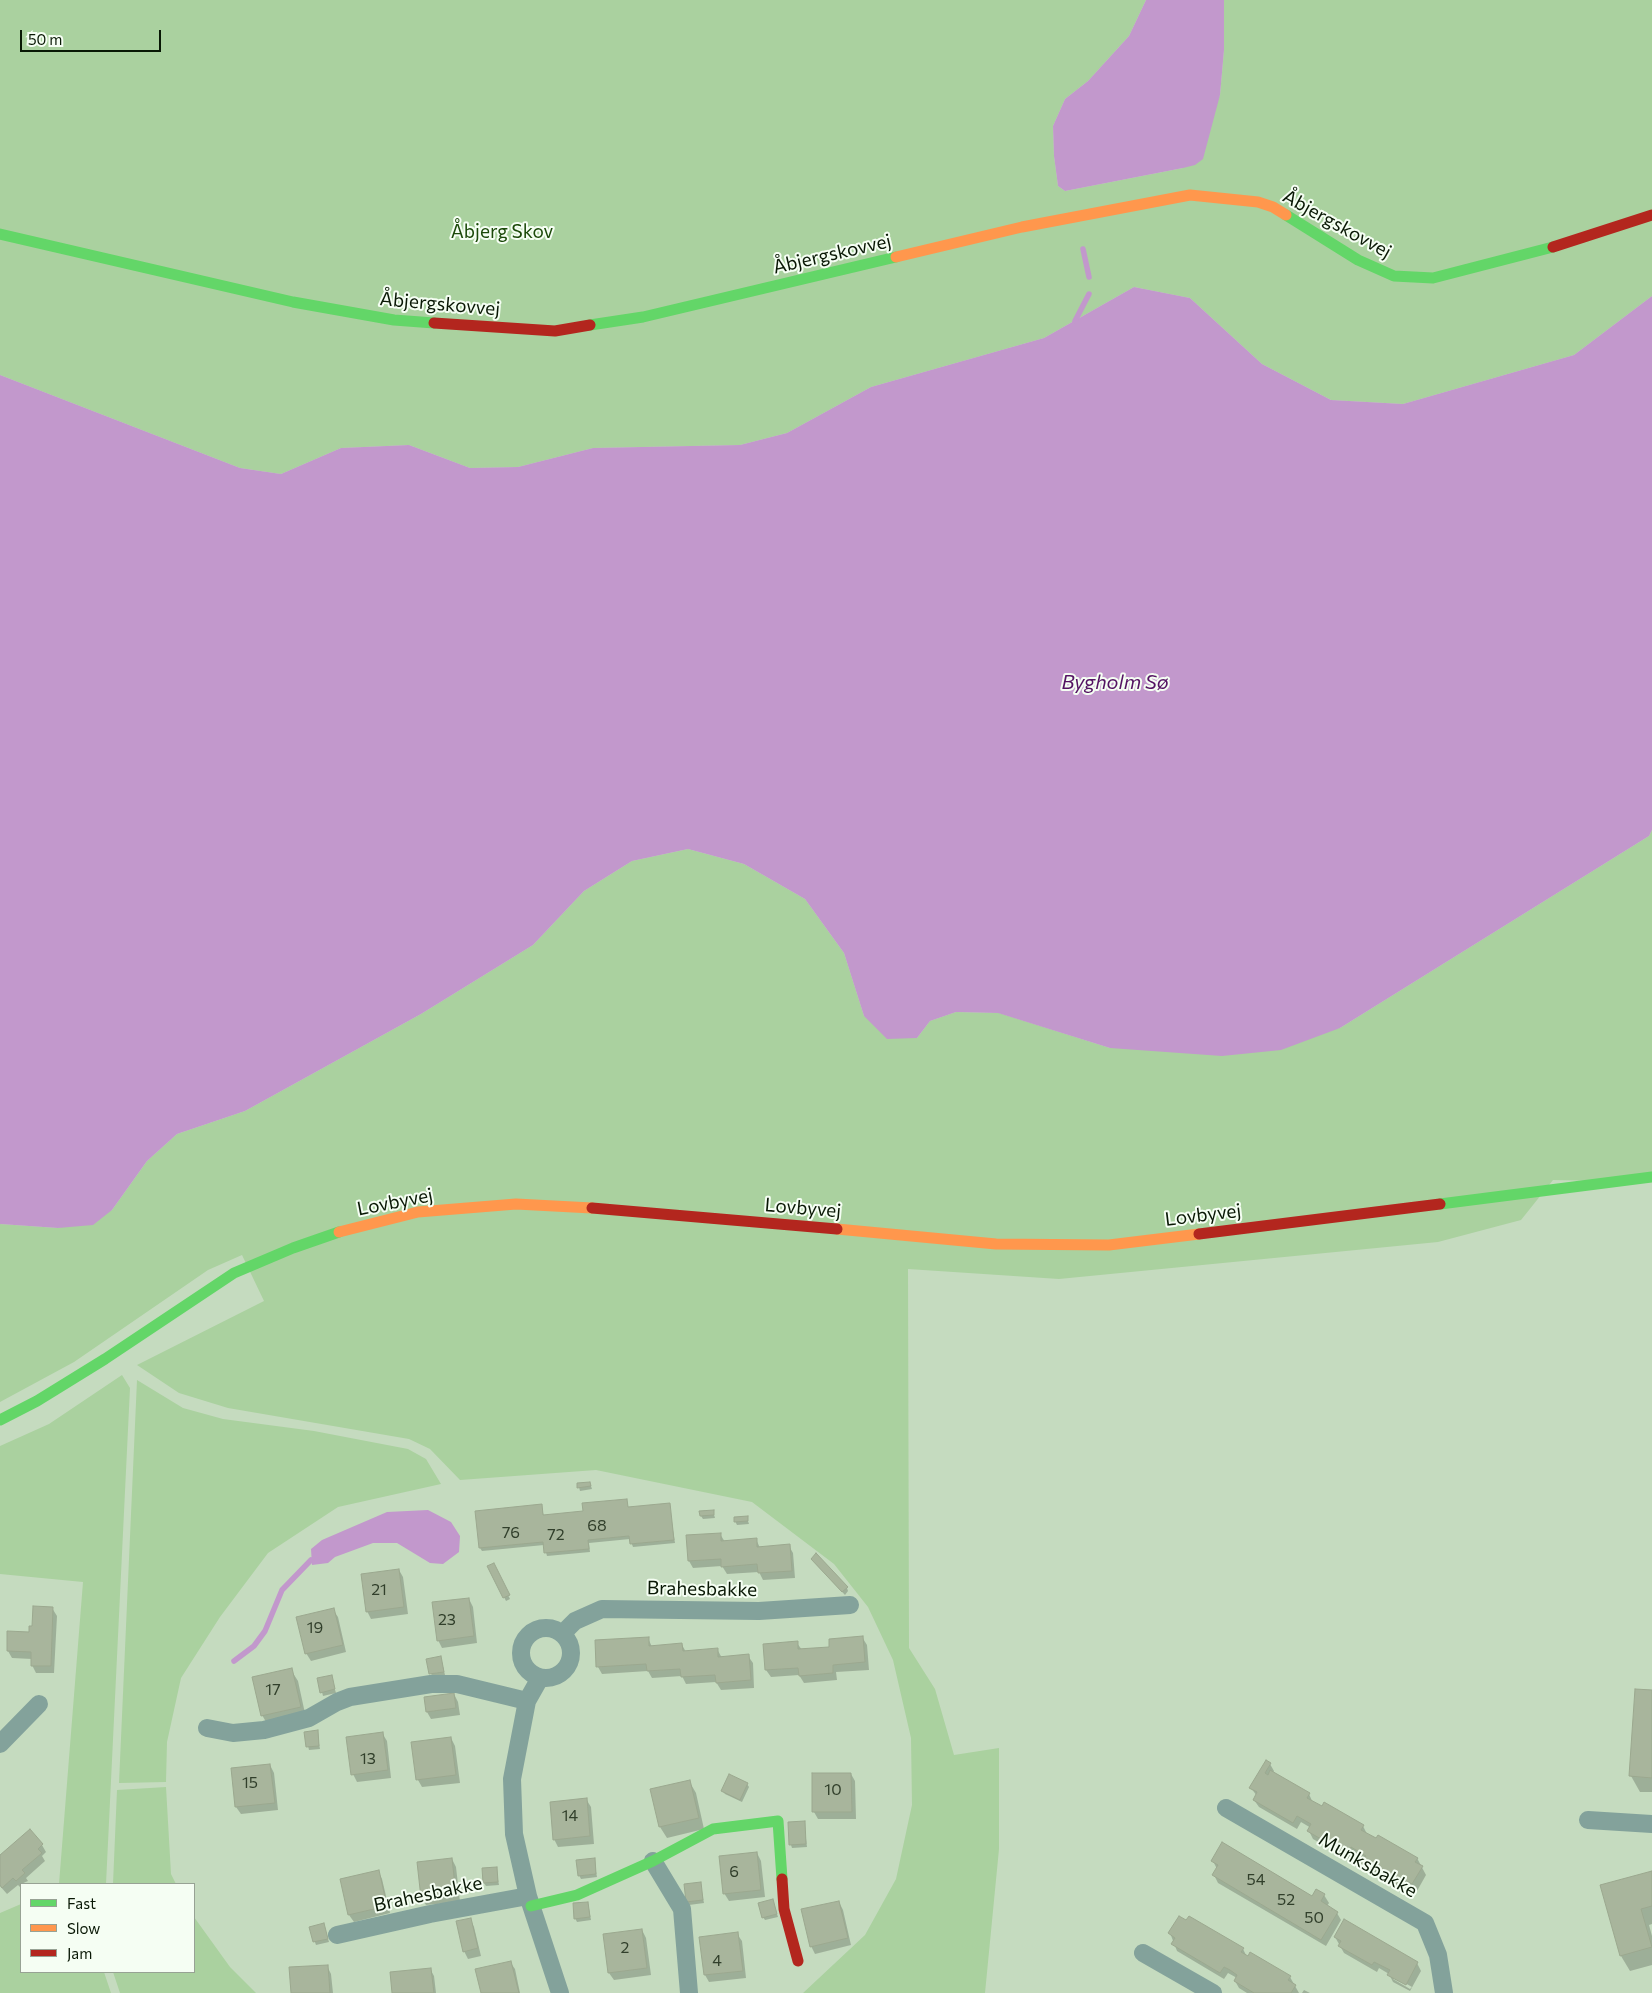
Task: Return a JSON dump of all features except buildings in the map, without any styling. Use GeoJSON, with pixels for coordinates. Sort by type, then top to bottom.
{"type":"FeatureCollection","features":[{"type":"Feature","properties":{"kind":"street","name":"Åbjergskovvej"},"geometry":{"type":"LineString","coordinates":[[0,234],[302,304],[394,320],[555,331],[643,317],[1022,227],[1190,195],[1258,202],[1274,207],[1358,260],[1394,276],[1433,278],[1503,261],[1652,215]]}},
{"type":"Feature","properties":{"kind":"street","name":"Lovbyvej"},"geometry":{"type":"LineString","coordinates":[[0,1420],[37,1401],[105,1359],[234,1273],[293,1248],[354,1227],[418,1212],[516,1204],[612,1209],[996,1244],[1109,1245],[1652,1177]]}},
{"type":"Feature","properties":{"kind":"street","name":"Brahesbakke"},"geometry":{"type":"LineString","coordinates":[[562,1634],[575,1621],[602,1609],[759,1611],[850,1605]]}},
{"type":"Feature","properties":{"kind":"street"},"geometry":{"type":"LineString","coordinates":[[547,1628],[562,1634],[571,1651],[566,1668],[550,1678],[540,1678],[525,1667],[522,1648],[525,1640],[538,1630],[547,1628]]}},
{"type":"Feature","properties":{"kind":"street"},"geometry":{"type":"LineString","coordinates":[[540,1678],[527,1701],[512,1779],[514,1834],[529,1901],[560,1993]]}},
{"type":"Feature","properties":{"kind":"street"},"geometry":{"type":"LineString","coordinates":[[207,1728],[233,1733],[264,1730],[309,1718],[337,1702],[350,1698],[431,1684],[457,1684],[527,1701]]}},
{"type":"Feature","properties":{"kind":"street"},"geometry":{"type":"LineString","coordinates":[[0,1744],[39,1704]]}},
{"type":"Feature","properties":{"kind":"street","name":"Munksbakke"},"geometry":{"type":"LineString","coordinates":[[1226,1808],[1426,1924],[1438,1955],[1444,1993]]}},
{"type":"Feature","properties":{"kind":"street"},"geometry":{"type":"LineString","coordinates":[[1588,1820],[1652,1824]]}},
{"type":"Feature","properties":{"kind":"street","name":"Brahesbakke"},"geometry":{"type":"LineString","coordinates":[[338,1935],[430,1914],[577,1895],[653,1861],[713,1829],[778,1821],[784,1909],[798,1961]]}},
{"type":"Feature","properties":{"kind":"street"},"geometry":{"type":"LineString","coordinates":[[653,1861],[682,1909],[689,1993]]}},
{"type":"Feature","properties":{"kind":"street"},"geometry":{"type":"LineString","coordinates":[[1143,1953],[1212,1993]]}},
{"type":"Feature","properties":{"kind":"green space","name":"Åbjerg Skov"},"geometry":{"type":"Polygon","coordinates":[[[0,0],[1146,0],[1129,36],[1088,81],[1065,99],[1053,126],[1058,186],[1065,191],[1183,168],[1220,95],[1224,50],[1224,0],[1652,0],[1652,296],[1574,355],[1403,404],[1331,400],[1262,364],[1190,298],[1134,287],[1044,338],[871,387],[787,433],[740,445],[593,448],[518,467],[470,468],[409,445],[341,448],[281,474],[240,468],[0,375],[0,0]]]}},
{"type":"Feature","properties":{"kind":"green space"},"geometry":{"type":"Polygon","coordinates":[[[1652,830],[1652,1182],[1553,1180],[1521,1220],[1438,1242],[1059,1279],[908,1269],[909,1648],[935,1689],[954,1755],[999,1748],[999,1849],[985,1993],[803,1993],[865,1935],[896,1879],[912,1805],[911,1738],[893,1660],[868,1607],[834,1564],[752,1502],[596,1470],[460,1480],[430,1449],[409,1439],[228,1408],[179,1393],[137,1365],[264,1301],[242,1255],[208,1270],[74,1362],[0,1402],[0,1224],[58,1228],[112,1210],[147,1161],[177,1134],[245,1111],[421,1014],[533,945],[584,891],[632,861],[688,849],[744,864],[805,899],[844,953],[864,1016],[917,1038],[930,1021],[956,1012],[999,1013],[1110,1048],[1340,1028],[1649,836],[1652,830]]]}},
{"type":"Feature","properties":{"kind":"green space"},"geometry":{"type":"Polygon","coordinates":[[[122,1375],[130,1388],[106,1883],[59,1883],[83,1582],[0,1574],[0,1446],[49,1424],[122,1375]]]}},
{"type":"Feature","properties":{"kind":"green space"},"geometry":{"type":"Polygon","coordinates":[[[137,1380],[183,1408],[223,1419],[314,1431],[408,1449],[426,1459],[441,1484],[338,1507],[268,1553],[220,1617],[181,1678],[167,1742],[166,1782],[119,1783],[137,1380]]]}},
{"type":"Feature","properties":{"kind":"green space"},"geometry":{"type":"Polygon","coordinates":[[[166,1787],[171,1874],[176,1883],[113,1883],[117,1790],[166,1787]]]}},
{"type":"Feature","properties":{"kind":"green space"},"geometry":{"type":"Polygon","coordinates":[[[20,1904],[20,1973],[104,1973],[111,1993],[0,1993],[0,1913],[20,1904]]]}},
{"type":"Feature","properties":{"kind":"green space"},"geometry":{"type":"Polygon","coordinates":[[[195,1918],[230,1967],[256,1993],[120,1993],[113,1973],[195,1973],[195,1918]]]}},
{"type":"Feature","properties":{"kind":"water"},"geometry":{"type":"Polygon","coordinates":[[[1146,0],[1224,0],[1224,50],[1220,95],[1203,159],[1195,165],[1183,168],[1065,191],[1058,186],[1053,126],[1065,99],[1088,81],[1129,36],[1146,0]]]}},
{"type":"Feature","properties":{"kind":"water","name":"Bygholm Sø"},"geometry":{"type":"Polygon","coordinates":[[[1134,287],[1190,298],[1262,364],[1331,400],[1403,404],[1574,355],[1652,296],[1652,830],[1649,836],[1340,1028],[1281,1050],[1222,1056],[1110,1048],[998,1013],[956,1012],[930,1021],[917,1038],[887,1039],[864,1016],[844,953],[805,899],[744,864],[688,849],[632,861],[584,891],[533,945],[421,1014],[245,1111],[177,1134],[147,1161],[112,1210],[93,1225],[58,1228],[0,1224],[0,375],[240,468],[281,474],[341,448],[409,445],[470,468],[518,467],[593,448],[740,445],[787,433],[871,387],[1044,338],[1134,287]]]}},
{"type":"Feature","properties":{"kind":"water"},"geometry":{"type":"Polygon","coordinates":[[[428,1510],[451,1522],[460,1536],[459,1552],[443,1564],[430,1563],[397,1543],[373,1543],[335,1557],[328,1563],[312,1565],[311,1549],[322,1540],[387,1512],[428,1510]]]}},
{"type":"Feature","properties":{"kind":"waterway"},"geometry":{"type":"LineString","coordinates":[[1083,249],[1089,277]]}},
{"type":"Feature","properties":{"kind":"waterway"},"geometry":{"type":"LineString","coordinates":[[1075,321],[1089,294]]}},
{"type":"Feature","properties":{"kind":"waterway"},"geometry":{"type":"LineString","coordinates":[[234,1661],[254,1646],[265,1631],[282,1590],[311,1560]]}},
{"type":"Feature","properties":{"kind":"traffic: fast"},"geometry":{"type":"LineString","coordinates":[[1286,215],[1358,260],[1394,276],[1433,278],[1553,247]]}},
{"type":"Feature","properties":{"kind":"traffic: fast"},"geometry":{"type":"LineString","coordinates":[[0,234],[293,302],[394,320],[434,323]]}},
{"type":"Feature","properties":{"kind":"traffic: fast"},"geometry":{"type":"LineString","coordinates":[[590,325],[643,317],[896,257]]}},
{"type":"Feature","properties":{"kind":"traffic: fast"},"geometry":{"type":"LineString","coordinates":[[1440,1204],[1652,1177]]}},
{"type":"Feature","properties":{"kind":"traffic: fast"},"geometry":{"type":"LineString","coordinates":[[0,1420],[37,1401],[105,1359],[234,1273],[293,1248],[339,1232]]}},
{"type":"Feature","properties":{"kind":"traffic: fast"},"geometry":{"type":"LineString","coordinates":[[531,1906],[577,1895],[653,1861],[713,1829],[778,1821],[782,1879]]}},
{"type":"Feature","properties":{"kind":"traffic: slow"},"geometry":{"type":"LineString","coordinates":[[896,257],[1022,227],[1190,195],[1258,202],[1273,207],[1286,215]]}},
{"type":"Feature","properties":{"kind":"traffic: slow"},"geometry":{"type":"LineString","coordinates":[[339,1232],[418,1212],[516,1204],[592,1208]]}},
{"type":"Feature","properties":{"kind":"traffic: slow"},"geometry":{"type":"LineString","coordinates":[[837,1229],[996,1244],[1109,1245],[1199,1234]]}},
{"type":"Feature","properties":{"kind":"traffic: jam"},"geometry":{"type":"LineString","coordinates":[[1553,247],[1652,215]]}},
{"type":"Feature","properties":{"kind":"traffic: jam"},"geometry":{"type":"LineString","coordinates":[[434,323],[555,331],[590,325]]}},
{"type":"Feature","properties":{"kind":"traffic: jam"},"geometry":{"type":"LineString","coordinates":[[1199,1234],[1440,1204]]}},
{"type":"Feature","properties":{"kind":"traffic: jam"},"geometry":{"type":"LineString","coordinates":[[592,1208],[837,1229]]}},
{"type":"Feature","properties":{"kind":"traffic: jam"},"geometry":{"type":"LineString","coordinates":[[782,1879],[784,1909],[798,1961]]}}]}
